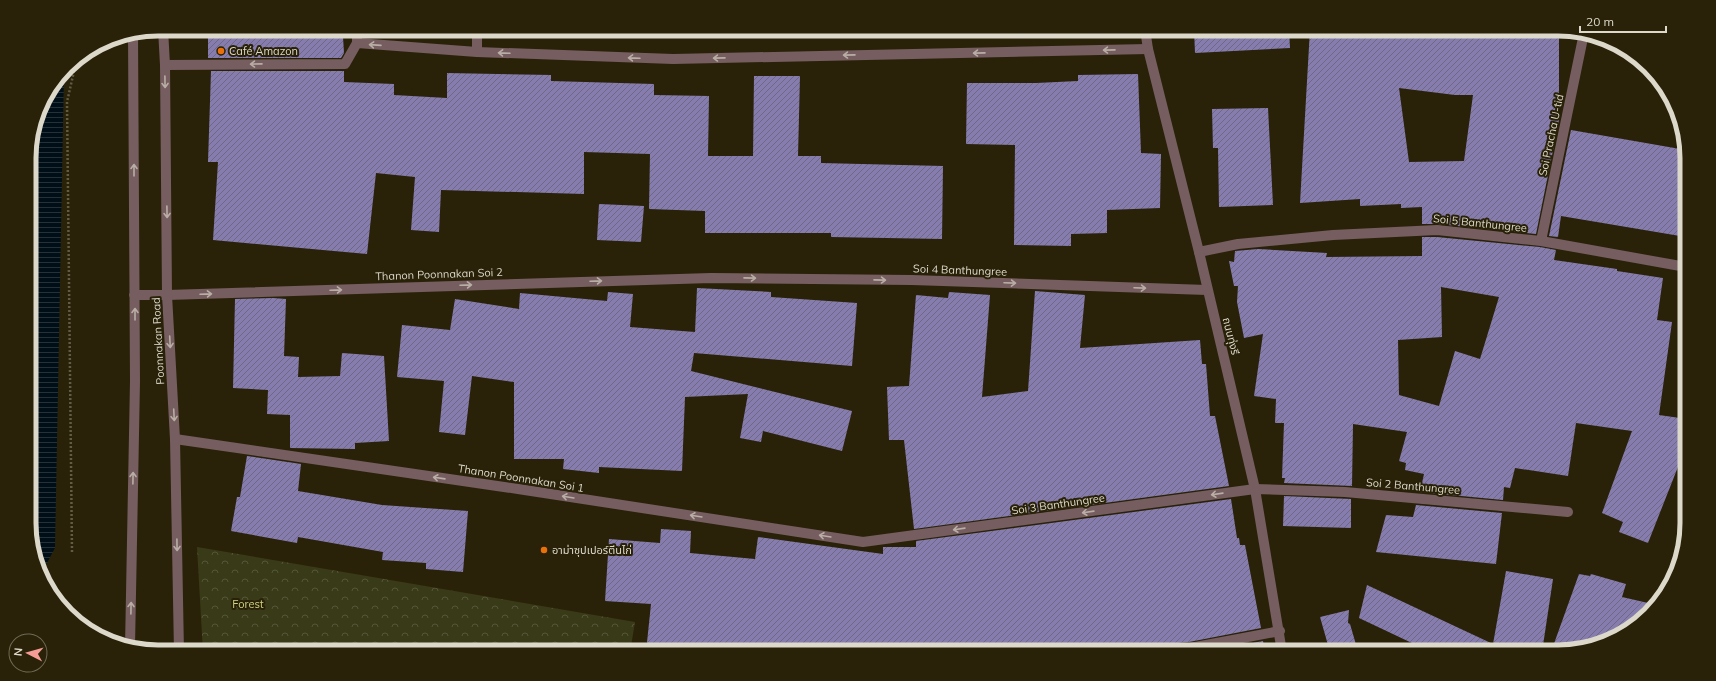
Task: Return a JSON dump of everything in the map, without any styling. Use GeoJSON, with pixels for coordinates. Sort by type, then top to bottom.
{"type":"FeatureCollection","features":[{"type":"Feature","properties":{"kind":"street","name":"Poonnakan Road"},"geometry":{"type":"LineString","coordinates":[[163,36],[168,295],[175,439],[179,645]]}},
{"type":"Feature","properties":{"kind":"street"},"geometry":{"type":"LineString","coordinates":[[165,65],[345,64],[357,43],[357,36]]}},
{"type":"Feature","properties":{"kind":"street"},"geometry":{"type":"LineString","coordinates":[[477,36],[477,52]]}},
{"type":"Feature","properties":{"kind":"street","name":"ถนนทุ่งรี"},"geometry":{"type":"LineString","coordinates":[[1146,36],[1255,489],[1281,645]]}},
{"type":"Feature","properties":{"kind":"street","name":"Poonnakan Road"},"geometry":{"type":"LineString","coordinates":[[130,642],[135,388],[133,39]]}},
{"type":"Feature","properties":{"kind":"street","name":"Soi Pracha U-tid"},"geometry":{"type":"LineString","coordinates":[[1541,241],[1583,39]]}},
{"type":"Feature","properties":{"kind":"street"},"geometry":{"type":"LineString","coordinates":[[357,43],[477,52],[673,59],[1148,49]]}},
{"type":"Feature","properties":{"kind":"street","name":"Soi 5 Banthungree"},"geometry":{"type":"LineString","coordinates":[[1199,252],[1238,244],[1333,235],[1437,230],[1541,241],[1680,266]]}},
{"type":"Feature","properties":{"kind":"street","name":"Thanon Poonnakan Soi 2"},"geometry":{"type":"LineString","coordinates":[[134,295],[711,278]]}},
{"type":"Feature","properties":{"kind":"street","name":"Soi 4 Banthungree"},"geometry":{"type":"LineString","coordinates":[[711,278],[912,280],[1207,290]]}},
{"type":"Feature","properties":{"kind":"street","name":"Thanon Poonnakan Soi 1"},"geometry":{"type":"LineString","coordinates":[[175,439],[518,489],[863,542]]}},
{"type":"Feature","properties":{"kind":"street","name":"Soi 2 Banthungree"},"geometry":{"type":"LineString","coordinates":[[1255,489],[1345,492],[1568,512]]}},
{"type":"Feature","properties":{"kind":"street","name":"Soi 3 Banthungree"},"geometry":{"type":"LineString","coordinates":[[863,542],[1255,489]]}},
{"type":"Feature","properties":{"kind":"street"},"geometry":{"type":"LineString","coordinates":[[1206,645],[1280,631]]}},
{"type":"Feature","properties":{"kind":"path"},"geometry":{"type":"LineString","coordinates":[[72,552],[67,102],[75,68]]}},
{"type":"Feature","properties":{"kind":"green space","name":"Forest"},"geometry":{"type":"Polygon","coordinates":[[[197,547],[635,622],[631,645],[203,645],[197,547]]]}},
{"type":"Feature","properties":{"kind":"shaded area"},"geometry":{"type":"Polygon","coordinates":[[[64,80],[55,548],[47,563],[43,565],[42,562],[38,547],[36,523],[36,150],[40,126],[45,111],[52,97],[64,80]]]}},
{"type":"Feature","properties":{"kind":"building"},"geometry":{"type":"Polygon","coordinates":[[[1194,36],[1289,36],[1290,48],[1195,53],[1194,36]]]}},
{"type":"Feature","properties":{"kind":"building"},"geometry":{"type":"Polygon","coordinates":[[[1310,36],[1559,36],[1559,121],[1536,234],[1438,224],[1422,224],[1422,207],[1401,208],[1401,204],[1360,206],[1360,199],[1300,203],[1310,36]],[[1399,88],[1409,162],[1464,161],[1473,95],[1455,95],[1399,88]]]}},
{"type":"Feature","properties":{"kind":"building"},"geometry":{"type":"Polygon","coordinates":[[[343,37],[344,53],[341,58],[208,58],[208,38],[343,37]]]}},
{"type":"Feature","properties":{"kind":"building"},"geometry":{"type":"Polygon","coordinates":[[[211,71],[344,71],[344,82],[394,84],[394,95],[447,98],[447,73],[551,75],[551,81],[654,84],[654,95],[709,96],[708,156],[753,156],[754,76],[800,76],[798,156],[821,156],[821,163],[943,166],[942,239],[831,237],[831,233],[705,233],[705,211],[649,209],[650,154],[584,152],[584,194],[441,190],[439,232],[411,230],[415,177],[376,173],[367,254],[213,240],[218,162],[208,162],[211,71]]]}},
{"type":"Feature","properties":{"kind":"building"},"geometry":{"type":"Polygon","coordinates":[[[1138,74],[1141,153],[1161,154],[1160,208],[1107,210],[1107,233],[1071,234],[1071,246],[1014,245],[1015,145],[966,144],[967,83],[1036,83],[1078,81],[1078,75],[1138,74]]]}},
{"type":"Feature","properties":{"kind":"building"},"geometry":{"type":"Polygon","coordinates":[[[1268,108],[1273,205],[1219,207],[1218,148],[1213,148],[1212,109],[1268,108]]]}},
{"type":"Feature","properties":{"kind":"building"},"geometry":{"type":"Polygon","coordinates":[[[1571,130],[1679,149],[1680,236],[1561,216],[1558,237],[1549,236],[1571,130]]]}},
{"type":"Feature","properties":{"kind":"building"},"geometry":{"type":"Polygon","coordinates":[[[599,204],[644,206],[641,242],[597,240],[599,204]]]}},
{"type":"Feature","properties":{"kind":"building"},"geometry":{"type":"Polygon","coordinates":[[[1422,237],[1437,237],[1540,247],[1556,250],[1554,260],[1617,269],[1617,271],[1663,278],[1657,320],[1672,322],[1659,415],[1680,418],[1680,462],[1648,543],[1619,532],[1623,522],[1602,513],[1632,431],[1576,423],[1568,476],[1515,468],[1510,488],[1504,487],[1503,500],[1420,492],[1424,474],[1405,470],[1406,463],[1399,461],[1407,432],[1353,424],[1352,486],[1284,483],[1285,478],[1282,478],[1284,423],[1275,423],[1276,399],[1254,396],[1263,334],[1244,338],[1237,302],[1238,286],[1234,286],[1229,261],[1234,262],[1235,251],[1258,249],[1327,253],[1326,257],[1422,256],[1422,237]],[[1441,287],[1442,337],[1398,340],[1399,395],[1439,406],[1455,351],[1480,359],[1499,297],[1441,287]]]}},
{"type":"Feature","properties":{"kind":"building"},"geometry":{"type":"Polygon","coordinates":[[[697,288],[771,292],[771,297],[857,303],[852,366],[694,353],[691,371],[852,411],[842,451],[763,431],[761,442],[740,438],[748,394],[685,397],[682,471],[599,467],[599,473],[563,469],[564,459],[514,459],[514,382],[472,376],[465,435],[439,432],[444,381],[397,377],[402,325],[450,330],[455,299],[519,309],[520,293],[607,301],[608,292],[633,294],[630,327],[695,332],[697,288]]]}},
{"type":"Feature","properties":{"kind":"building"},"geometry":{"type":"Polygon","coordinates":[[[1035,291],[1085,295],[1080,348],[1200,340],[1202,364],[1206,364],[1210,416],[1215,416],[1229,486],[914,529],[904,440],[889,440],[887,387],[909,386],[916,295],[948,298],[949,292],[990,295],[982,397],[1028,391],[1035,291]]]}},
{"type":"Feature","properties":{"kind":"building"},"geometry":{"type":"Polygon","coordinates":[[[235,299],[286,299],[284,356],[299,357],[298,377],[340,376],[342,353],[384,356],[389,441],[355,443],[355,449],[290,448],[290,415],[267,414],[268,390],[233,388],[235,299]]]}},
{"type":"Feature","properties":{"kind":"building"},"geometry":{"type":"Polygon","coordinates":[[[247,456],[301,464],[298,491],[382,505],[468,511],[463,572],[426,569],[426,563],[382,560],[383,552],[298,537],[297,543],[231,531],[237,497],[240,497],[247,456]]]}},
{"type":"Feature","properties":{"kind":"building"},"geometry":{"type":"Polygon","coordinates":[[[1284,496],[1351,499],[1351,528],[1283,526],[1284,496]]]}},
{"type":"Feature","properties":{"kind":"building"},"geometry":{"type":"Polygon","coordinates":[[[1231,499],[1237,538],[1239,538],[1240,545],[1245,545],[1261,628],[1189,642],[1153,645],[647,645],[651,604],[605,601],[609,539],[660,543],[661,529],[691,531],[690,553],[755,559],[758,537],[883,554],[883,547],[916,547],[916,541],[1231,499]]]}},
{"type":"Feature","properties":{"kind":"building"},"geometry":{"type":"Polygon","coordinates":[[[1416,505],[1502,513],[1496,564],[1376,552],[1386,515],[1413,517],[1416,505]]]}},
{"type":"Feature","properties":{"kind":"building"},"geometry":{"type":"Polygon","coordinates":[[[1506,571],[1553,579],[1543,645],[1416,645],[1359,618],[1367,585],[1493,644],[1506,571]]]}},
{"type":"Feature","properties":{"kind":"building"},"geometry":{"type":"Polygon","coordinates":[[[1579,574],[1590,576],[1591,574],[1626,584],[1622,597],[1649,603],[1632,620],[1619,629],[1597,639],[1582,643],[1554,645],[1579,574]]]}},
{"type":"Feature","properties":{"kind":"building"},"geometry":{"type":"Polygon","coordinates":[[[1349,610],[1348,623],[1350,624],[1356,645],[1328,645],[1320,617],[1349,610]]]}},
{"type":"Feature","properties":{"kind":"building"},"geometry":{"type":"Polygon","coordinates":[[[1263,641],[1264,645],[1242,645],[1263,641]]]}},
{"type":"Feature","properties":{"kind":"place","name":"Café Amazon"},"geometry":{"type":"Point","coordinates":[221,51]}},
{"type":"Feature","properties":{"kind":"place","name":"อาม่าซุปเปอร์ตีนไก่"},"geometry":{"type":"Point","coordinates":[544,550]}}]}
